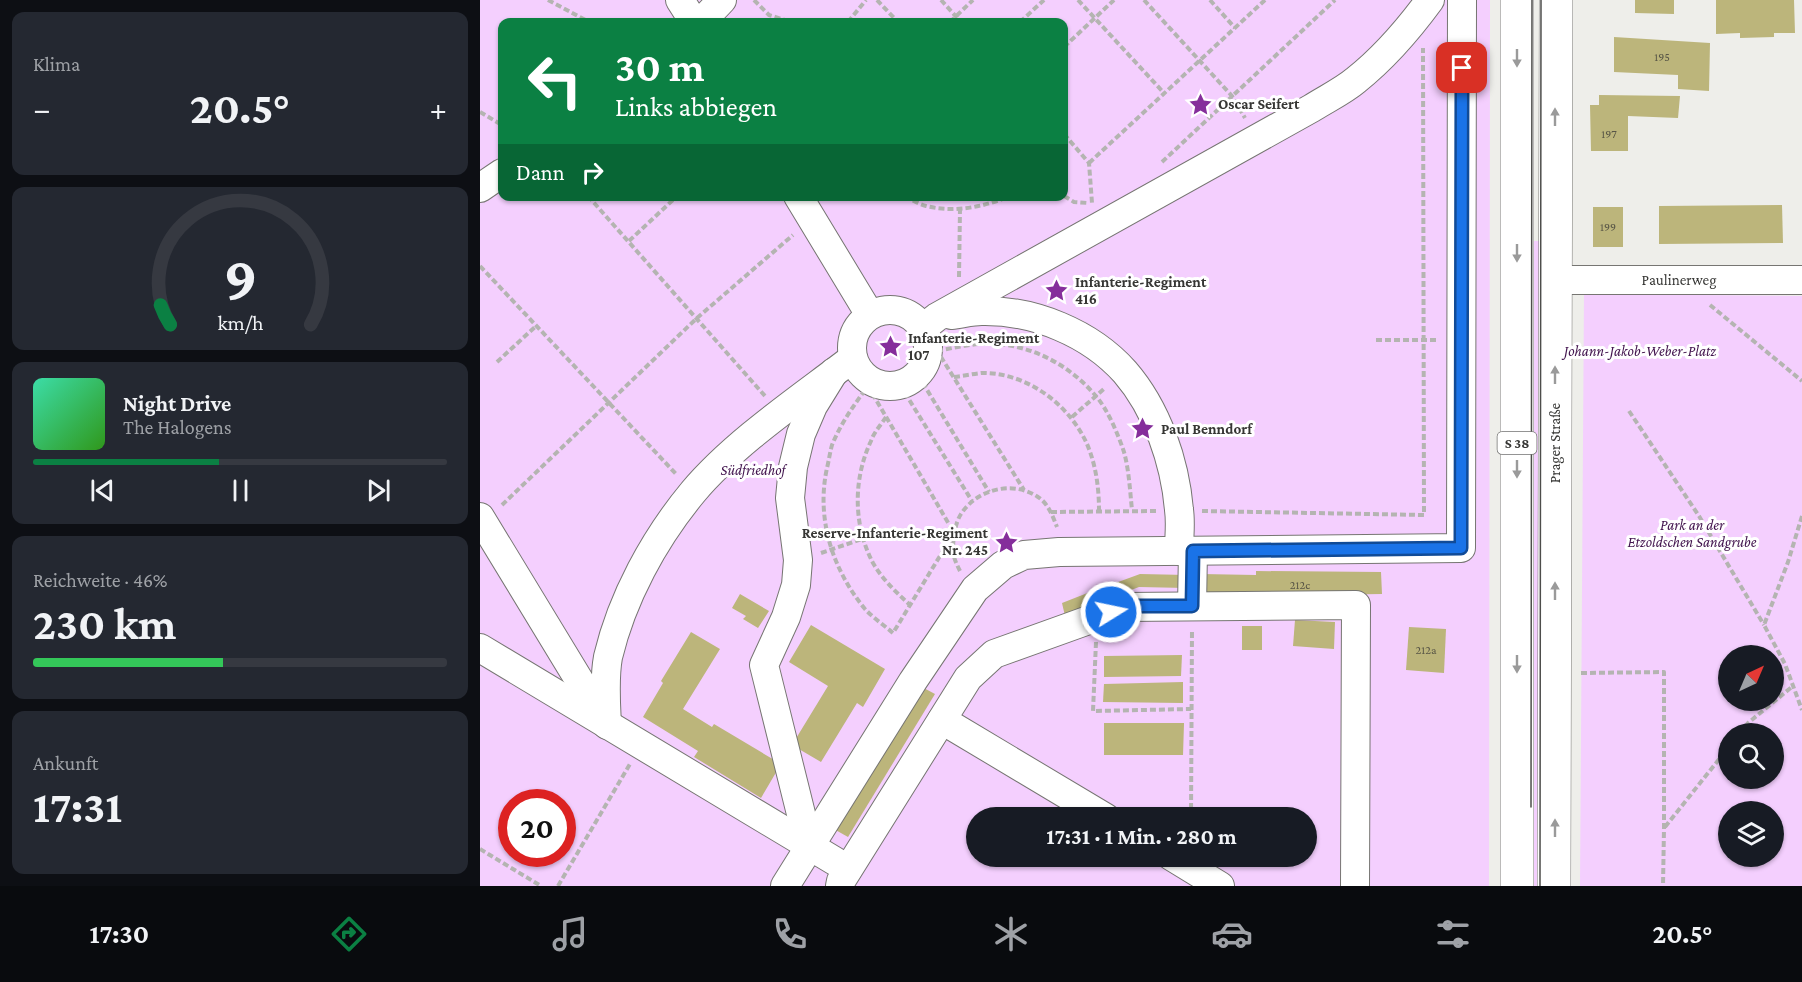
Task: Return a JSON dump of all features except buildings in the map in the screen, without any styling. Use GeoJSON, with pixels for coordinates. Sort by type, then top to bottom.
{"type":"FeatureCollection","features":[{"type":"Feature","properties":{"kind":"main road","name":"S 38"},"geometry":{"type":"LineString","coordinates":[[1517,0],[1517,886]]}},
{"type":"Feature","properties":{"kind":"main road","name":"Prager Straße"},"geometry":{"type":"LineString","coordinates":[[1554,886],[1556,0]]}},
{"type":"Feature","properties":{"kind":"street"},"geometry":{"type":"LineString","coordinates":[[680,0],[691,18]]}},
{"type":"Feature","properties":{"kind":"street"},"geometry":{"type":"LineString","coordinates":[[704,18],[722,0]]}},
{"type":"Feature","properties":{"kind":"street"},"geometry":{"type":"LineString","coordinates":[[853,371],[871,381],[890,386],[909,380],[923,367],[928,347],[939,325],[1100,210],[1257,139],[1354,82],[1386,54],[1430,0]]}},
{"type":"Feature","properties":{"kind":"street"},"geometry":{"type":"LineString","coordinates":[[785,886],[913,681],[975,589],[1002,566],[1024,555],[1059,552],[1461,548],[1462,0]]}},
{"type":"Feature","properties":{"kind":"street"},"geometry":{"type":"LineString","coordinates":[[480,188],[498,176]]}},
{"type":"Feature","properties":{"kind":"street"},"geometry":{"type":"LineString","coordinates":[[805,208],[870,315]]}},
{"type":"Feature","properties":{"kind":"street","name":"Paulinerweg"},"geometry":{"type":"LineString","coordinates":[[1555,280],[1802,280]]}},
{"type":"Feature","properties":{"kind":"street"},"geometry":{"type":"LineString","coordinates":[[853,371],[852,339],[862,321],[870,315],[889,309],[939,325],[982,310],[1021,314],[1059,325],[1093,344],[1124,372],[1143,397],[1159,429],[1174,475],[1192,606]]}},
{"type":"Feature","properties":{"kind":"street"},"geometry":{"type":"LineString","coordinates":[[607,725],[605,685],[608,658],[623,609],[644,565],[667,526],[693,492],[729,457],[780,414],[853,371]]}},
{"type":"Feature","properties":{"kind":"street"},"geometry":{"type":"LineString","coordinates":[[810,846],[764,665],[786,617],[796,585],[798,560],[790,498],[793,467],[801,434],[813,406],[853,371]]}},
{"type":"Feature","properties":{"kind":"street"},"geometry":{"type":"LineString","coordinates":[[482,519],[607,725]]}},
{"type":"Feature","properties":{"kind":"street"},"geometry":{"type":"LineString","coordinates":[[480,648],[810,846],[844,878],[968,678],[994,654],[1125,606],[1356,605],[1355,886]]}},
{"type":"Feature","properties":{"kind":"street"},"geometry":{"type":"LineString","coordinates":[[942,720],[1088,807]]}},
{"type":"Feature","properties":{"kind":"street"},"geometry":{"type":"LineString","coordinates":[[1189,867],[1220,886]]}},
{"type":"Feature","properties":{"kind":"path"},"geometry":{"type":"LineString","coordinates":[[548,0],[582,18]]}},
{"type":"Feature","properties":{"kind":"path"},"geometry":{"type":"LineString","coordinates":[[754,0],[769,15],[778,18]]}},
{"type":"Feature","properties":{"kind":"path"},"geometry":{"type":"LineString","coordinates":[[851,18],[866,0]]}},
{"type":"Feature","properties":{"kind":"path"},"geometry":{"type":"LineString","coordinates":[[877,0],[894,18]]}},
{"type":"Feature","properties":{"kind":"path"},"geometry":{"type":"LineString","coordinates":[[941,0],[956,16],[973,0]]}},
{"type":"Feature","properties":{"kind":"path"},"geometry":{"type":"LineString","coordinates":[[1024,18],[1044,0]]}},
{"type":"Feature","properties":{"kind":"path"},"geometry":{"type":"LineString","coordinates":[[1078,0],[1164,93]]}},
{"type":"Feature","properties":{"kind":"path"},"geometry":{"type":"LineString","coordinates":[[1068,43],[1114,0]]}},
{"type":"Feature","properties":{"kind":"path"},"geometry":{"type":"LineString","coordinates":[[1144,0],[1232,96],[1257,139]]}},
{"type":"Feature","properties":{"kind":"path"},"geometry":{"type":"LineString","coordinates":[[1210,0],[1235,28]]}},
{"type":"Feature","properties":{"kind":"path"},"geometry":{"type":"LineString","coordinates":[[1089,163],[1265,0]]}},
{"type":"Feature","properties":{"kind":"path"},"geometry":{"type":"LineString","coordinates":[[1154,169],[1335,0]]}},
{"type":"Feature","properties":{"kind":"path"},"geometry":{"type":"LineString","coordinates":[[1051,512],[1132,510],[1424,515],[1423,42],[1409,28]]}},
{"type":"Feature","properties":{"kind":"path"},"geometry":{"type":"LineString","coordinates":[[480,112],[498,123]]}},
{"type":"Feature","properties":{"kind":"path"},"geometry":{"type":"LineString","coordinates":[[1068,139],[1089,163],[1100,210]]}},
{"type":"Feature","properties":{"kind":"path"},"geometry":{"type":"LineString","coordinates":[[1068,198],[1100,210]]}},
{"type":"Feature","properties":{"kind":"path"},"geometry":{"type":"LineString","coordinates":[[593,201],[780,414]]}},
{"type":"Feature","properties":{"kind":"path"},"geometry":{"type":"LineString","coordinates":[[629,241],[672,201]]}},
{"type":"Feature","properties":{"kind":"path"},"geometry":{"type":"LineString","coordinates":[[916,201],[927,206],[960,209],[988,205],[998,201]]}},
{"type":"Feature","properties":{"kind":"path"},"geometry":{"type":"LineString","coordinates":[[482,519],[697,318],[805,208]]}},
{"type":"Feature","properties":{"kind":"path"},"geometry":{"type":"LineString","coordinates":[[960,209],[939,325],[954,377],[1025,491]]}},
{"type":"Feature","properties":{"kind":"path"},"geometry":{"type":"LineString","coordinates":[[480,266],[693,492]]}},
{"type":"Feature","properties":{"kind":"path"},"geometry":{"type":"LineString","coordinates":[[1680,280],[1802,381]]}},
{"type":"Feature","properties":{"kind":"path"},"geometry":{"type":"LineString","coordinates":[[939,325],[969,345],[1000,344],[1030,351],[1056,362],[1096,395],[1114,426],[1124,453],[1132,510]]}},
{"type":"Feature","properties":{"kind":"path"},"geometry":{"type":"LineString","coordinates":[[497,362],[536,326]]}},
{"type":"Feature","properties":{"kind":"path"},"geometry":{"type":"LineString","coordinates":[[1376,340],[1462,340]]}},
{"type":"Feature","properties":{"kind":"path"},"geometry":{"type":"LineString","coordinates":[[853,371],[886,417],[954,533],[953,552],[960,573],[975,589]]}},
{"type":"Feature","properties":{"kind":"path"},"geometry":{"type":"LineString","coordinates":[[853,371],[848,412],[831,447],[824,483],[823,514],[831,549],[847,585],[867,611],[892,633],[954,533],[960,516],[972,501],[989,492],[1008,487],[1039,497],[1051,512],[1059,532],[1059,552]]}},
{"type":"Feature","properties":{"kind":"path"},"geometry":{"type":"LineString","coordinates":[[1072,417],[1124,372]]}},
{"type":"Feature","properties":{"kind":"path"},"geometry":{"type":"LineString","coordinates":[[954,377],[981,373],[1005,376],[1028,384],[1047,395],[1072,417],[1087,444],[1095,471],[1099,492],[1099,512]]}},
{"type":"Feature","properties":{"kind":"path"},"geometry":{"type":"LineString","coordinates":[[909,380],[989,492]]}},
{"type":"Feature","properties":{"kind":"path"},"geometry":{"type":"LineString","coordinates":[[909,380],[972,501]]}},
{"type":"Feature","properties":{"kind":"path"},"geometry":{"type":"LineString","coordinates":[[1629,411],[1699,516],[1764,625],[1785,664],[1802,710]]}},
{"type":"Feature","properties":{"kind":"path"},"geometry":{"type":"LineString","coordinates":[[886,417],[871,440],[858,476],[857,504],[862,539],[874,565],[891,588],[910,605]]}},
{"type":"Feature","properties":{"kind":"path"},"geometry":{"type":"LineString","coordinates":[[1764,625],[1788,562],[1802,516]]}},
{"type":"Feature","properties":{"kind":"path"},"geometry":{"type":"LineString","coordinates":[[798,560],[862,539]]}},
{"type":"Feature","properties":{"kind":"path"},"geometry":{"type":"LineString","coordinates":[[1191,807],[1192,606]]}},
{"type":"Feature","properties":{"kind":"path"},"geometry":{"type":"LineString","coordinates":[[1096,617],[1093,711],[1191,709]]}},
{"type":"Feature","properties":{"kind":"path"},"geometry":{"type":"LineString","coordinates":[[1581,674],[1664,672],[1663,886]]}},
{"type":"Feature","properties":{"kind":"path"},"geometry":{"type":"LineString","coordinates":[[1748,723],[1793,686]]}},
{"type":"Feature","properties":{"kind":"path"},"geometry":{"type":"LineString","coordinates":[[558,886],[641,746]]}},
{"type":"Feature","properties":{"kind":"path"},"geometry":{"type":"LineString","coordinates":[[1665,828],[1718,761]]}},
{"type":"Feature","properties":{"kind":"path"},"geometry":{"type":"LineString","coordinates":[[480,849],[541,886]]}},
{"type":"Feature","properties":{"kind":"green space","name":"Südfriedhof"},"geometry":{"type":"Polygon","coordinates":[[[480,0],[1490,0],[1489,886],[480,886],[480,0]]]}},
{"type":"Feature","properties":{"kind":"green space"},"geometry":{"type":"Polygon","coordinates":[[[1525,241],[1545,241],[1547,886],[1527,886],[1525,241]]]}},
{"type":"Feature","properties":{"kind":"green space","name":"Park an der Etzoldschen Sandgrube"},"geometry":{"type":"Polygon","coordinates":[[[1584,294],[1802,296],[1802,886],[1580,886],[1584,294]]]}},
{"type":"Feature","properties":{"kind":"tram line"},"geometry":{"type":"LineString","coordinates":[[1531,807],[1532,0]]}},
{"type":"Feature","properties":{"kind":"tram line"},"geometry":{"type":"LineString","coordinates":[[1540,886],[1541,0]]}},
{"type":"Feature","properties":{"kind":"place","name":"Oscar Seifert"},"geometry":{"type":"Point","coordinates":[1200,104]}},
{"type":"Feature","properties":{"kind":"place","name":"Infanterie-Regiment 416"},"geometry":{"type":"Point","coordinates":[1057,291]}},
{"type":"Feature","properties":{"kind":"place","name":"Infanterie-Regiment 107"},"geometry":{"type":"Point","coordinates":[890,347]}},
{"type":"Feature","properties":{"kind":"place","name":"Paul Benndorf"},"geometry":{"type":"Point","coordinates":[1143,429]}},
{"type":"Feature","properties":{"kind":"place","name":"Reserve-Infanterie-Regiment Nr. 245"},"geometry":{"type":"Point","coordinates":[1006,542]}},
{"type":"Feature","properties":{"kind":"route"},"geometry":{"type":"LineString","coordinates":[[1111,612],[1125,606],[1192,606],[1193,551],[1461,548],[1462,68]]}},
{"type":"Feature","properties":{"kind":"park label","name":"Johann-Jakob-Weber-Platz"},"geometry":{"type":"Point","coordinates":[1640,351]}}]}
